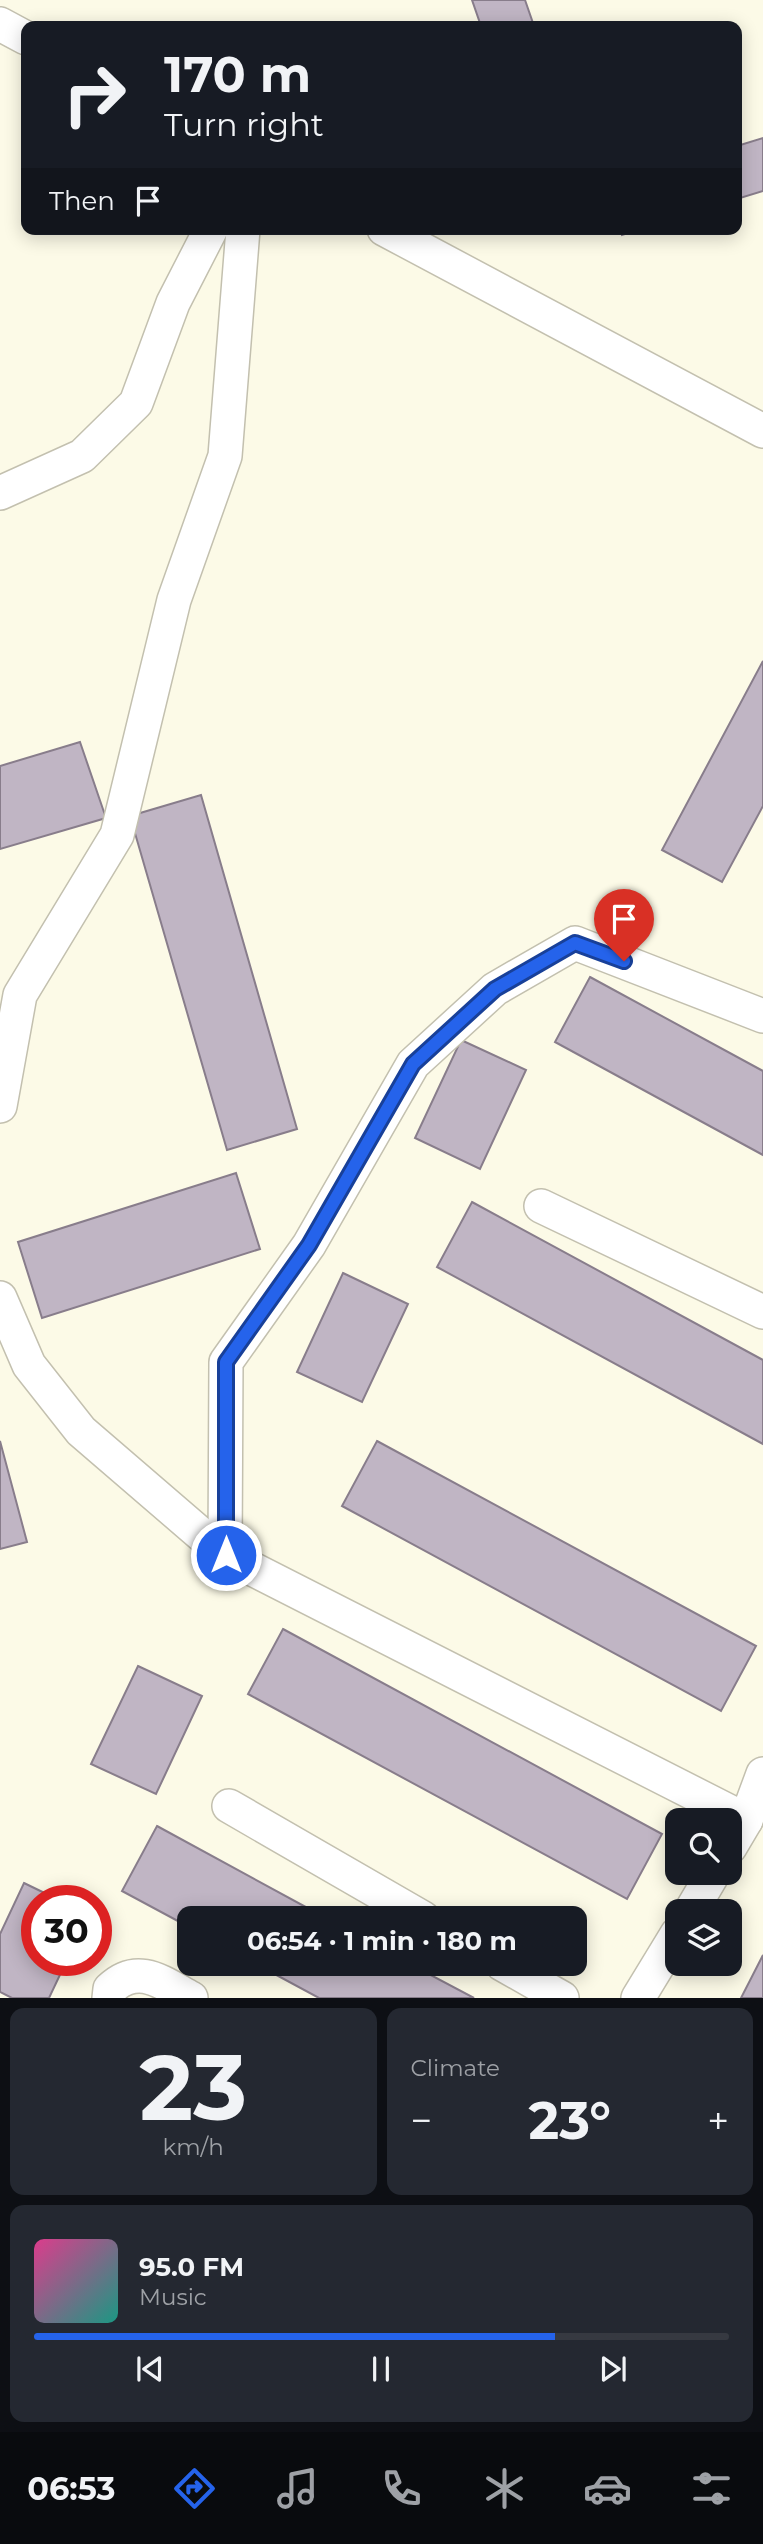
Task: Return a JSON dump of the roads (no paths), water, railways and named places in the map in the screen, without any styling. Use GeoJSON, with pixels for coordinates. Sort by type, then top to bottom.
{"type":"FeatureCollection","features":[{"type":"Feature","properties":{"kind":"street"},"geometry":{"type":"LineString","coordinates":[[0,24],[21,35]]}},
{"type":"Feature","properties":{"kind":"street"},"geometry":{"type":"LineString","coordinates":[[0,493],[82,456],[136,403],[173,303],[208,235]]}},
{"type":"Feature","properties":{"kind":"street"},"geometry":{"type":"LineString","coordinates":[[0,1107],[20,995],[117,835],[174,600],[225,456],[243,235]]}},
{"type":"Feature","properties":{"kind":"street"},"geometry":{"type":"LineString","coordinates":[[395,235],[763,431]]}},
{"type":"Feature","properties":{"kind":"street"},"geometry":{"type":"LineString","coordinates":[[226,1555],[226,1362],[309,1245],[413,1064],[495,989],[575,943],[763,1016]]}},
{"type":"Feature","properties":{"kind":"street"},"geometry":{"type":"LineString","coordinates":[[541,1206],[763,1312]]}},
{"type":"Feature","properties":{"kind":"street"},"geometry":{"type":"LineString","coordinates":[[0,1298],[29,1365],[80,1431],[226,1555],[692,1808]]}},
{"type":"Feature","properties":{"kind":"street"},"geometry":{"type":"LineString","coordinates":[[742,1824],[763,1774]]}},
{"type":"Feature","properties":{"kind":"street"},"geometry":{"type":"LineString","coordinates":[[229,1806],[402,1906]]}},
{"type":"Feature","properties":{"kind":"street"},"geometry":{"type":"LineString","coordinates":[[638,1998],[665,1954]]}},
{"type":"Feature","properties":{"kind":"street"},"geometry":{"type":"LineString","coordinates":[[109,1998],[110,1989],[120,1979],[148,1975],[191,1998]]}},
{"type":"Feature","properties":{"kind":"street"},"geometry":{"type":"LineString","coordinates":[[523,1976],[562,1998]]}}]}
